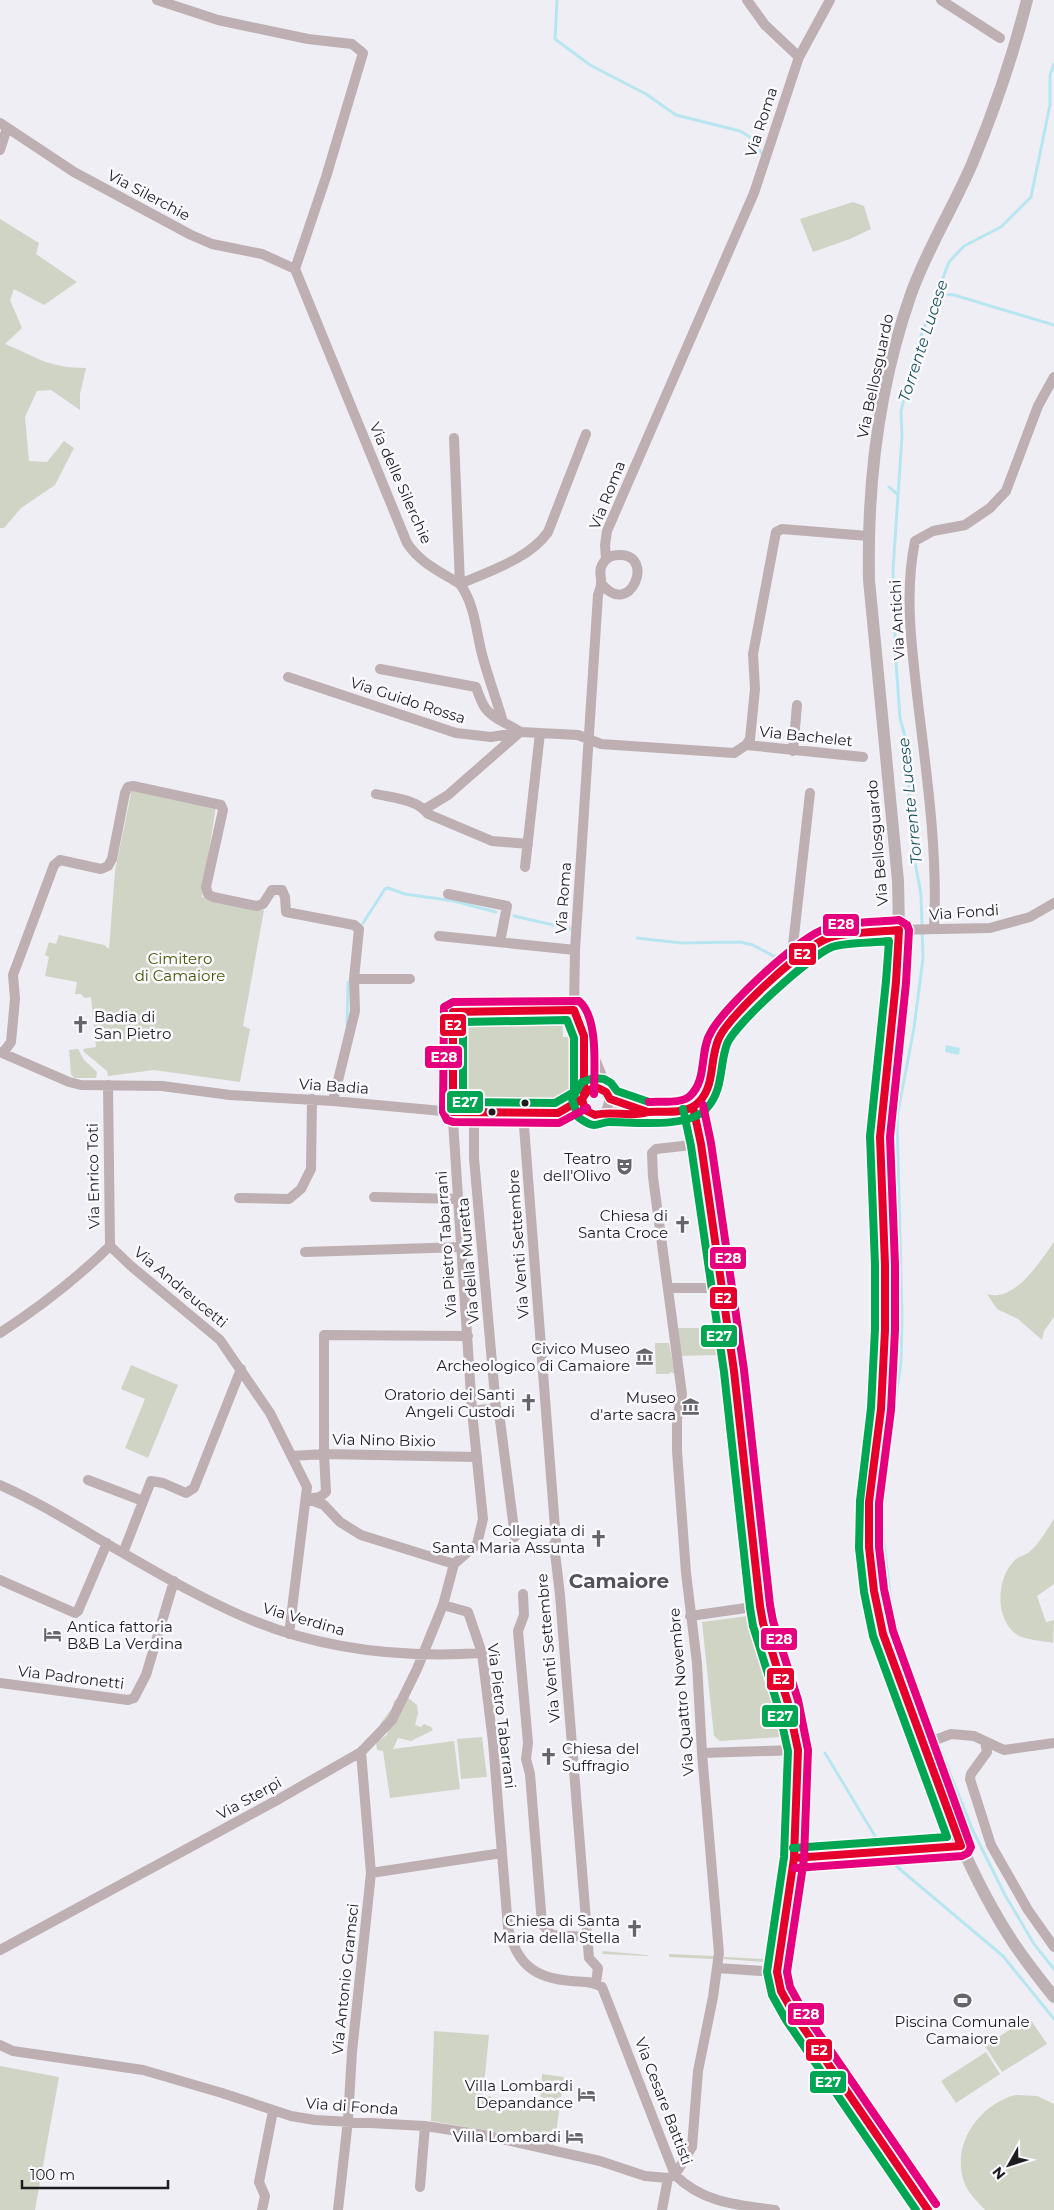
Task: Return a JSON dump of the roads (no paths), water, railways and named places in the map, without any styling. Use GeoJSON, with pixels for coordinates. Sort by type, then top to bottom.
{"type":"FeatureCollection","features":[{"type":"Feature","properties":{"kind":"main road","name":"Via Bellosguardo"},"geometry":{"type":"LineString","coordinates":[[1027,0],[1015,47],[972,164],[921,270],[899,333],[878,426],[868,536],[869,580],[903,930],[883,1094],[880,1138],[885,1265],[882,1385],[869,1517],[870,1565],[877,1611],[883,1634],[922,1745],[961,1846],[1008,1936],[1054,1997]]}},
{"type":"Feature","properties":{"kind":"street"},"geometry":{"type":"LineString","coordinates":[[157,0],[218,20],[308,39],[352,44],[363,53],[326,178],[295,269]]}},
{"type":"Feature","properties":{"kind":"street"},"geometry":{"type":"LineString","coordinates":[[747,0],[765,26],[799,57]]}},
{"type":"Feature","properties":{"kind":"street","name":"Via Roma"},"geometry":{"type":"LineString","coordinates":[[611,557],[605,545],[607,531],[754,193],[799,57],[830,0]]}},
{"type":"Feature","properties":{"kind":"street"},"geometry":{"type":"LineString","coordinates":[[941,0],[1000,38]]}},
{"type":"Feature","properties":{"kind":"street"},"geometry":{"type":"LineString","coordinates":[[0,150],[3,126]]}},
{"type":"Feature","properties":{"kind":"street","name":"Via Silerchie"},"geometry":{"type":"LineString","coordinates":[[3,126],[74,172],[191,235],[212,244],[262,254],[295,269]]}},
{"type":"Feature","properties":{"kind":"street","name":"Via delle Silerchie"},"geometry":{"type":"LineString","coordinates":[[295,269],[407,544],[414,555],[423,562],[460,584]]}},
{"type":"Feature","properties":{"kind":"street","name":"Via Antichi"},"geometry":{"type":"LineString","coordinates":[[934,929],[936,892],[928,785],[912,647],[909,569],[915,540],[933,531],[965,524],[990,508],[1006,491],[1038,406],[1054,377]]}},
{"type":"Feature","properties":{"kind":"street"},"geometry":{"type":"LineString","coordinates":[[460,584],[515,559],[541,541],[548,532],[586,434]]}},
{"type":"Feature","properties":{"kind":"street"},"geometry":{"type":"LineString","coordinates":[[454,438],[460,584],[478,628],[483,657],[503,722]]}},
{"type":"Feature","properties":{"kind":"street"},"geometry":{"type":"LineString","coordinates":[[380,669],[476,688],[482,706],[490,714],[521,732],[578,735],[601,744],[734,754],[746,745],[750,739],[754,697],[753,654],[776,532],[782,529],[868,536]]}},
{"type":"Feature","properties":{"kind":"street","name":"Via Roma"},"geometry":{"type":"LineString","coordinates":[[608,1095],[574,1010],[574,950],[598,595],[601,583],[600,571],[611,557]]}},
{"type":"Feature","properties":{"kind":"street","name":"Via Roma"},"geometry":{"type":"LineString","coordinates":[[598,595],[611,592],[617,594],[630,590],[638,580],[637,567],[633,561],[628,557],[611,557]]}},
{"type":"Feature","properties":{"kind":"street"},"geometry":{"type":"LineString","coordinates":[[601,583],[611,592]]}},
{"type":"Feature","properties":{"kind":"street","name":"Via Guido Rossa"},"geometry":{"type":"LineString","coordinates":[[288,676],[456,733],[491,737],[521,732]]}},
{"type":"Feature","properties":{"kind":"street"},"geometry":{"type":"LineString","coordinates":[[793,751],[797,705]]}},
{"type":"Feature","properties":{"kind":"street"},"geometry":{"type":"LineString","coordinates":[[425,809],[448,795],[521,732]]}},
{"type":"Feature","properties":{"kind":"street"},"geometry":{"type":"LineString","coordinates":[[525,867],[540,733]]}},
{"type":"Feature","properties":{"kind":"street","name":"Via Bachelet"},"geometry":{"type":"LineString","coordinates":[[746,745],[863,757]]}},
{"type":"Feature","properties":{"kind":"street"},"geometry":{"type":"LineString","coordinates":[[1,1053],[10,1042],[16,999],[13,975],[54,865],[60,860],[101,869],[108,866],[112,859],[128,787],[142,788],[222,804],[223,810],[206,887],[208,894],[213,897],[257,906],[263,904],[272,890],[282,890],[285,897],[286,912],[354,925],[359,929],[360,935],[354,979],[355,1011],[332,1100]]}},
{"type":"Feature","properties":{"kind":"street"},"geometry":{"type":"LineString","coordinates":[[791,963],[810,793]]}},
{"type":"Feature","properties":{"kind":"street"},"geometry":{"type":"LineString","coordinates":[[376,794],[408,801],[425,809],[428,814],[492,840],[528,844]]}},
{"type":"Feature","properties":{"kind":"street"},"geometry":{"type":"LineString","coordinates":[[448,894],[506,906],[500,942]]}},
{"type":"Feature","properties":{"kind":"street","name":"Via Fondi"},"geometry":{"type":"LineString","coordinates":[[693,1107],[703,1096],[711,1080],[713,1056],[718,1037],[734,1017],[802,953],[830,936],[903,930],[990,928],[1030,916],[1054,903]]}},
{"type":"Feature","properties":{"kind":"street"},"geometry":{"type":"LineString","coordinates":[[439,936],[574,950]]}},
{"type":"Feature","properties":{"kind":"street"},"geometry":{"type":"LineString","coordinates":[[354,979],[410,979]]}},
{"type":"Feature","properties":{"kind":"street","name":"Via Pietro Tabarrani"},"geometry":{"type":"LineString","coordinates":[[454,1564],[477,1544],[483,1519],[472,1411],[453,1112],[453,1012],[574,1010]]}},
{"type":"Feature","properties":{"kind":"street","name":"Via Roma"},"geometry":{"type":"LineString","coordinates":[[583,1096],[584,1036]]}},
{"type":"Feature","properties":{"kind":"street","name":"Via Badia"},"geometry":{"type":"LineString","coordinates":[[1,1053],[69,1082],[81,1085],[162,1086],[230,1095],[332,1100],[453,1112],[523,1113],[585,1110],[595,1115],[606,1112],[642,1114],[685,1110],[693,1107]]}},
{"type":"Feature","properties":{"kind":"street","name":"Via Enrico Toti"},"geometry":{"type":"LineString","coordinates":[[0,1333],[32,1312],[83,1272],[110,1246],[108,1085]]}},
{"type":"Feature","properties":{"kind":"street","name":"Via Badia"},"geometry":{"type":"LineString","coordinates":[[558,1112],[594,1088],[648,1112]]}},
{"type":"Feature","properties":{"kind":"street"},"geometry":{"type":"LineString","coordinates":[[606,1112],[608,1095]]}},
{"type":"Feature","properties":{"kind":"street"},"geometry":{"type":"LineString","coordinates":[[583,1096],[585,1110]]}},
{"type":"Feature","properties":{"kind":"street"},"geometry":{"type":"LineString","coordinates":[[239,1198],[289,1199],[301,1189],[311,1169],[312,1100]]}},
{"type":"Feature","properties":{"kind":"street"},"geometry":{"type":"LineString","coordinates":[[693,1107],[701,1144],[723,1288],[742,1436],[760,1606],[763,1624],[788,1703],[798,1750],[794,1858],[778,1957],[777,1972],[781,1991],[794,2014],[928,2210]]}},
{"type":"Feature","properties":{"kind":"street","name":"Via della Muretta"},"geometry":{"type":"LineString","coordinates":[[474,1112],[474,1158],[496,1408],[500,1420],[515,1536]]}},
{"type":"Feature","properties":{"kind":"street","name":"Via Venti Settembre"},"geometry":{"type":"LineString","coordinates":[[523,1113],[556,1541],[554,1544],[560,1595],[589,1958],[598,1968],[596,1983]]}},
{"type":"Feature","properties":{"kind":"street","name":"Via Quattro Novembre"},"geometry":{"type":"LineString","coordinates":[[672,2177],[692,2147],[698,2071],[719,1953],[702,1753],[697,1663],[690,1616],[677,1451],[677,1419],[682,1394],[653,1177],[652,1153],[656,1149],[701,1144]]}},
{"type":"Feature","properties":{"kind":"street"},"geometry":{"type":"LineString","coordinates":[[374,1197],[459,1199]]}},
{"type":"Feature","properties":{"kind":"street","name":"Via Andreucetti"},"geometry":{"type":"LineString","coordinates":[[110,1246],[131,1266],[220,1340],[270,1413],[307,1487],[307,1499]]}},
{"type":"Feature","properties":{"kind":"street"},"geometry":{"type":"LineString","coordinates":[[305,1252],[462,1247]]}},
{"type":"Feature","properties":{"kind":"street"},"geometry":{"type":"LineString","coordinates":[[668,1288],[723,1288]]}},
{"type":"Feature","properties":{"kind":"street"},"geometry":{"type":"LineString","coordinates":[[307,1499],[320,1497],[326,1492],[324,1454],[324,1335],[468,1336]]}},
{"type":"Feature","properties":{"kind":"street"},"geometry":{"type":"LineString","coordinates":[[123,1553],[151,1481],[163,1483],[186,1493],[194,1488],[241,1369]]}},
{"type":"Feature","properties":{"kind":"street"},"geometry":{"type":"LineString","coordinates":[[472,1411],[496,1408]]}},
{"type":"Feature","properties":{"kind":"street","name":"Via Nino Bixio"},"geometry":{"type":"LineString","coordinates":[[292,1456],[324,1454],[477,1457]]}},
{"type":"Feature","properties":{"kind":"street"},"geometry":{"type":"LineString","coordinates":[[88,1480],[143,1501]]}},
{"type":"Feature","properties":{"kind":"street","name":"Via Verdina"},"geometry":{"type":"LineString","coordinates":[[0,1485],[36,1501],[107,1544],[225,1609],[289,1634],[357,1650],[423,1655],[482,1653]]}},
{"type":"Feature","properties":{"kind":"street"},"geometry":{"type":"LineString","coordinates":[[307,1499],[324,1505],[340,1522],[361,1535],[454,1564],[443,1605]]}},
{"type":"Feature","properties":{"kind":"street"},"geometry":{"type":"LineString","coordinates":[[289,1634],[307,1499]]}},
{"type":"Feature","properties":{"kind":"street"},"geometry":{"type":"LineString","coordinates":[[0,1580],[75,1613],[78,1611],[107,1544]]}},
{"type":"Feature","properties":{"kind":"street","name":"Via Padronetti"},"geometry":{"type":"LineString","coordinates":[[0,1683],[128,1700],[134,1698],[146,1675],[174,1581]]}},
{"type":"Feature","properties":{"kind":"street"},"geometry":{"type":"LineString","coordinates":[[523,1594],[524,1615],[518,1631],[528,1743],[526,1759],[530,1774],[542,1924],[552,1935],[588,1937]]}},
{"type":"Feature","properties":{"kind":"street","name":"Via Pietro Tabarrani"},"geometry":{"type":"LineString","coordinates":[[443,1605],[468,1612],[482,1653],[493,1742],[508,1928],[512,1946],[522,1961],[537,1973],[554,1980],[596,1983]]}},
{"type":"Feature","properties":{"kind":"street","name":"Via Sterpi"},"geometry":{"type":"LineString","coordinates":[[0,1950],[362,1752],[392,1720],[423,1655],[443,1605]]}},
{"type":"Feature","properties":{"kind":"street"},"geometry":{"type":"LineString","coordinates":[[690,1616],[760,1606]]}},
{"type":"Feature","properties":{"kind":"street"},"geometry":{"type":"LineString","coordinates":[[922,1745],[951,1734],[974,1736],[1004,1750],[1054,1743]]}},
{"type":"Feature","properties":{"kind":"street"},"geometry":{"type":"LineString","coordinates":[[985,1742],[987,1752],[971,1774],[970,1779],[988,1836],[1028,1910],[1054,1947]]}},
{"type":"Feature","properties":{"kind":"street"},"geometry":{"type":"LineString","coordinates":[[702,1753],[798,1750]]}},
{"type":"Feature","properties":{"kind":"street","name":"Via Antonio Gramsci"},"geometry":{"type":"LineString","coordinates":[[338,2210],[371,1873],[362,1752]]}},
{"type":"Feature","properties":{"kind":"street"},"geometry":{"type":"LineString","coordinates":[[794,1858],[961,1846]]}},
{"type":"Feature","properties":{"kind":"street"},"geometry":{"type":"LineString","coordinates":[[371,1873],[502,1853]]}},
{"type":"Feature","properties":{"kind":"street"},"geometry":{"type":"LineString","coordinates":[[717,1968],[777,1972]]}},
{"type":"Feature","properties":{"kind":"street","name":"Via Cesare Battisti"},"geometry":{"type":"LineString","coordinates":[[596,1983],[606,1993],[672,2177],[713,2200],[775,2210]]}},
{"type":"Feature","properties":{"kind":"street","name":"Via di Fonda"},"geometry":{"type":"LineString","coordinates":[[0,2045],[13,2051],[143,2070],[222,2093],[272,2111],[315,2120],[348,2120],[425,2126],[484,2135],[600,2161],[645,2176],[672,2177]]}},
{"type":"Feature","properties":{"kind":"street"},"geometry":{"type":"LineString","coordinates":[[262,2210],[265,2196],[260,2182],[272,2111]]}},
{"type":"Feature","properties":{"kind":"street"},"geometry":{"type":"LineString","coordinates":[[420,2187],[425,2126]]}},
{"type":"Feature","properties":{"kind":"street"},"geometry":{"type":"LineString","coordinates":[[662,2210],[672,2177]]}},
{"type":"Feature","properties":{"kind":"water"},"geometry":{"type":"Polygon","coordinates":[[[946,1045],[960,1048],[959,1055],[945,1052],[946,1045]]]}},
{"type":"Feature","properties":{"kind":"waterway"},"geometry":{"type":"LineString","coordinates":[[557,0],[555,39],[590,65],[646,94],[676,115],[740,131],[753,139],[762,154]]}},
{"type":"Feature","properties":{"kind":"waterway","name":"Torrente Lucese"},"geometry":{"type":"LineString","coordinates":[[1054,64],[1050,75],[1050,105],[1031,197],[1001,227],[964,246],[949,262],[916,349],[901,411],[902,436],[893,570],[896,662],[900,718],[907,744],[911,841],[921,894],[923,958],[914,1028],[897,1117],[902,1315],[901,1362],[885,1468],[881,1519],[891,1603],[899,1638],[932,1729],[973,1831],[1005,1895],[1034,1944],[1054,1969]]}},
{"type":"Feature","properties":{"kind":"waterway"},"geometry":{"type":"LineString","coordinates":[[937,294],[954,295],[1054,325]]}},
{"type":"Feature","properties":{"kind":"waterway"},"geometry":{"type":"LineString","coordinates":[[889,487],[898,495]]}},
{"type":"Feature","properties":{"kind":"waterway"},"geometry":{"type":"LineString","coordinates":[[363,923],[385,889],[388,888],[405,894],[454,901],[496,912]]}},
{"type":"Feature","properties":{"kind":"waterway"},"geometry":{"type":"LineString","coordinates":[[514,916],[571,929]]}},
{"type":"Feature","properties":{"kind":"waterway"},"geometry":{"type":"LineString","coordinates":[[637,938],[681,943],[740,942],[753,945],[781,960]]}},
{"type":"Feature","properties":{"kind":"waterway"},"geometry":{"type":"LineString","coordinates":[[347,1025],[348,982]]}},
{"type":"Feature","properties":{"kind":"waterway"},"geometry":{"type":"LineString","coordinates":[[825,1753],[881,1846]]}},
{"type":"Feature","properties":{"kind":"waterway"},"geometry":{"type":"LineString","coordinates":[[889,1860],[1003,1956],[1054,2019]]}},
{"type":"Feature","properties":{"kind":"place","name":"Badia di San Pietro"},"geometry":{"type":"Point","coordinates":[80,1025]}},
{"type":"Feature","properties":{"kind":"place","name":"Teatro dell'Olivo"},"geometry":{"type":"Point","coordinates":[625,1167]}},
{"type":"Feature","properties":{"kind":"place","name":"Chiesa di Santa Croce"},"geometry":{"type":"Point","coordinates":[682,1224]}},
{"type":"Feature","properties":{"kind":"place","name":"Civico Museo Archeologico di Camaiore"},"geometry":{"type":"Point","coordinates":[644,1357]}},
{"type":"Feature","properties":{"kind":"place","name":"Oratorio dei Santi Angeli Custodi"},"geometry":{"type":"Point","coordinates":[529,1403]}},
{"type":"Feature","properties":{"kind":"place","name":"Museo d'arte sacra"},"geometry":{"type":"Point","coordinates":[690,1406]}},
{"type":"Feature","properties":{"kind":"place","name":"Collegiata di Santa Maria Assunta"},"geometry":{"type":"Point","coordinates":[599,1539]}},
{"type":"Feature","properties":{"kind":"place","name":"Antica fattoria B&B La Verdina"},"geometry":{"type":"Point","coordinates":[53,1635]}},
{"type":"Feature","properties":{"kind":"place","name":"Chiesa del Suffragio"},"geometry":{"type":"Point","coordinates":[548,1757]}},
{"type":"Feature","properties":{"kind":"place","name":"Chiesa di Santa Maria della Stella"},"geometry":{"type":"Point","coordinates":[634,1929]}},
{"type":"Feature","properties":{"kind":"place","name":"Piscina Comunale Camaiore"},"geometry":{"type":"Point","coordinates":[962,2000]}},
{"type":"Feature","properties":{"kind":"place","name":"Villa Lombardi Depandance"},"geometry":{"type":"Point","coordinates":[587,2094]}},
{"type":"Feature","properties":{"kind":"place","name":"Villa Lombardi"},"geometry":{"type":"Point","coordinates":[575,2136]}},
{"type":"Feature","properties":{"kind":"district","name":"Camaiore"},"geometry":{"type":"Point","coordinates":[619,1581]}},
{"type":"Feature","properties":{"kind":"park label","name":"Cimitero di Camaiore"},"geometry":{"type":"Point","coordinates":[180,966]}}]}
